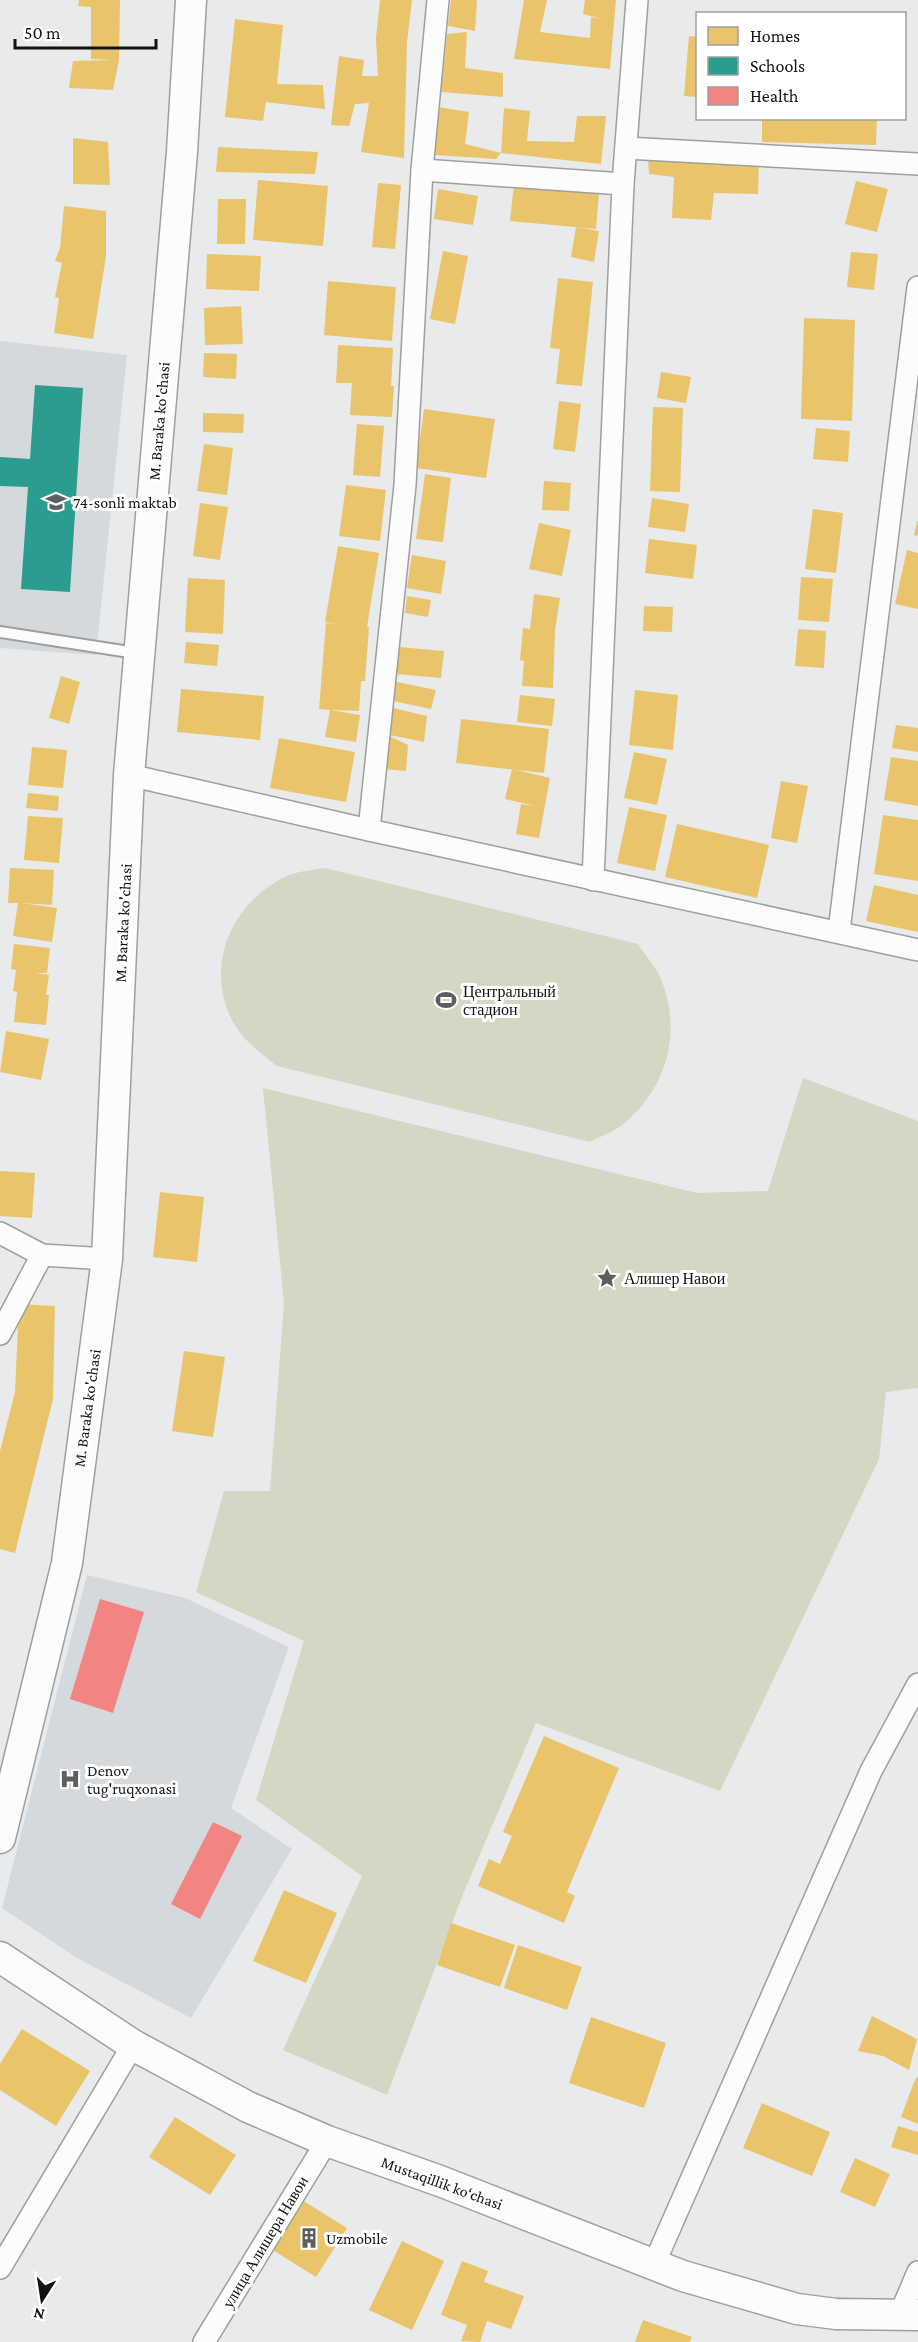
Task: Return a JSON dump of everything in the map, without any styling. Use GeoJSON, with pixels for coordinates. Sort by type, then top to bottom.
{"type":"FeatureCollection","features":[{"type":"Feature","properties":{"kind":"street","name":"M. Baraka ko'chasi"},"geometry":{"type":"LineString","coordinates":[[0,1838],[67,1563],[107,1258],[129,775],[182,152],[191,0]]}},
{"type":"Feature","properties":{"kind":"street"},"geometry":{"type":"LineString","coordinates":[[369,830],[405,485],[422,170],[438,0]]}},
{"type":"Feature","properties":{"kind":"street"},"geometry":{"type":"LineString","coordinates":[[593,880],[623,184],[637,0]]}},
{"type":"Feature","properties":{"kind":"street"},"geometry":{"type":"LineString","coordinates":[[626,148],[918,164]]}},
{"type":"Feature","properties":{"kind":"street"},"geometry":{"type":"LineString","coordinates":[[422,170],[623,184]]}},
{"type":"Feature","properties":{"kind":"street"},"geometry":{"type":"LineString","coordinates":[[839,931],[918,287]]}},
{"type":"Feature","properties":{"kind":"street"},"geometry":{"type":"LineString","coordinates":[[129,775],[593,880],[839,931],[918,950]]}},
{"type":"Feature","properties":{"kind":"street"},"geometry":{"type":"LineString","coordinates":[[0,1233],[42,1255],[107,1258]]}},
{"type":"Feature","properties":{"kind":"street"},"geometry":{"type":"LineString","coordinates":[[0,1334],[42,1255]]}},
{"type":"Feature","properties":{"kind":"street"},"geometry":{"type":"LineString","coordinates":[[654,2265],[871,1771],[918,1684]]}},
{"type":"Feature","properties":{"kind":"street","name":"Mustaqillik ko‘chasi"},"geometry":{"type":"LineString","coordinates":[[0,1957],[133,2045],[248,2107],[327,2141],[440,2181],[683,2276],[797,2309],[836,2314],[909,2315]]}},
{"type":"Feature","properties":{"kind":"street"},"geometry":{"type":"LineString","coordinates":[[0,2268],[133,2045]]}},
{"type":"Feature","properties":{"kind":"street","name":"улица Алишера Навои"},"geometry":{"type":"LineString","coordinates":[[204,2342],[327,2141]]}},
{"type":"Feature","properties":{"kind":"street"},"geometry":{"type":"LineString","coordinates":[[909,2315],[918,2272]]}},
{"type":"Feature","properties":{"kind":"lane"},"geometry":{"type":"LineString","coordinates":[[0,633],[140,654]]}},
{"type":"Feature","properties":{"kind":"shaded area","name":"74-sonli maktab"},"geometry":{"type":"Polygon","coordinates":[[[0,341],[127,355],[96,655],[0,648],[0,341]]]}},
{"type":"Feature","properties":{"kind":"shaded area"},"geometry":{"type":"Polygon","coordinates":[[[87,1575],[185,1598],[289,1647],[231,1808],[292,1849],[191,2018],[77,1958],[2,1908],[87,1575]]]}},
{"type":"Feature","properties":{"kind":"green space","name":"Центральный стадион"},"geometry":{"type":"Polygon","coordinates":[[[325,868],[638,944],[661,979],[670,1018],[667,1056],[652,1091],[626,1122],[590,1142],[277,1066],[245,1038],[230,1016],[223,995],[221,974],[223,953],[240,915],[253,899],[289,875],[325,868]]]}},
{"type":"Feature","properties":{"kind":"green space"},"geometry":{"type":"Polygon","coordinates":[[[803,1078],[918,1121],[918,1388],[886,1392],[879,1459],[720,1791],[536,1723],[463,1894],[387,2095],[283,2050],[362,1876],[256,1800],[304,1641],[196,1592],[224,1491],[270,1491],[284,1303],[263,1088],[697,1193],[768,1191],[803,1078]]]}},
{"type":"Feature","properties":{"kind":"building: Homes"},"geometry":{"type":"Polygon","coordinates":[[[79,0],[120,0],[119,60],[113,90],[69,88],[73,61],[113,60],[91,59],[91,7],[78,6],[79,0]]]}},
{"type":"Feature","properties":{"kind":"building: Homes"},"geometry":{"type":"Polygon","coordinates":[[[380,0],[412,0],[407,42],[404,158],[361,152],[369,103],[355,104],[349,126],[331,125],[339,56],[364,60],[362,76],[378,76],[376,38],[380,0]]]}},
{"type":"Feature","properties":{"kind":"building: Homes"},"geometry":{"type":"Polygon","coordinates":[[[451,0],[477,0],[475,31],[448,26],[451,0]]]}},
{"type":"Feature","properties":{"kind":"building: Homes"},"geometry":{"type":"Polygon","coordinates":[[[524,0],[547,0],[540,32],[590,38],[591,17],[602,19],[583,14],[585,0],[616,0],[610,69],[514,59],[524,0]]]}},
{"type":"Feature","properties":{"kind":"building: Homes"},"geometry":{"type":"Polygon","coordinates":[[[235,19],[283,25],[277,84],[323,85],[325,109],[266,102],[263,121],[225,117],[235,19]]]}},
{"type":"Feature","properties":{"kind":"building: Homes"},"geometry":{"type":"Polygon","coordinates":[[[467,32],[465,68],[503,73],[503,97],[441,92],[447,34],[467,32]]]}},
{"type":"Feature","properties":{"kind":"building: Homes"},"geometry":{"type":"Polygon","coordinates":[[[689,36],[696,37],[696,97],[684,96],[689,36]]]}},
{"type":"Feature","properties":{"kind":"building: Homes"},"geometry":{"type":"Polygon","coordinates":[[[438,107],[469,112],[465,144],[501,153],[496,159],[435,155],[438,107]]]}},
{"type":"Feature","properties":{"kind":"building: Homes"},"geometry":{"type":"Polygon","coordinates":[[[504,108],[530,111],[527,141],[574,142],[577,116],[606,116],[601,164],[501,153],[504,108]]]}},
{"type":"Feature","properties":{"kind":"building: Homes"},"geometry":{"type":"Polygon","coordinates":[[[762,120],[877,120],[876,145],[762,142],[762,120]]]}},
{"type":"Feature","properties":{"kind":"building: Homes"},"geometry":{"type":"Polygon","coordinates":[[[73,138],[108,142],[110,185],[73,184],[73,138]]]}},
{"type":"Feature","properties":{"kind":"building: Homes"},"geometry":{"type":"Polygon","coordinates":[[[218,147],[318,152],[315,174],[216,172],[218,147]]]}},
{"type":"Feature","properties":{"kind":"building: Homes"},"geometry":{"type":"Polygon","coordinates":[[[648,159],[759,160],[758,194],[714,193],[711,220],[672,218],[674,177],[649,174],[648,159]]]}},
{"type":"Feature","properties":{"kind":"building: Homes"},"geometry":{"type":"Polygon","coordinates":[[[258,180],[328,186],[323,246],[253,240],[258,180]]]}},
{"type":"Feature","properties":{"kind":"building: Homes"},"geometry":{"type":"Polygon","coordinates":[[[856,181],[888,189],[877,232],[845,224],[856,181]]]}},
{"type":"Feature","properties":{"kind":"building: Homes"},"geometry":{"type":"Polygon","coordinates":[[[378,183],[401,185],[395,249],[372,247],[378,183]]]}},
{"type":"Feature","properties":{"kind":"building: Homes"},"geometry":{"type":"Polygon","coordinates":[[[514,184],[599,192],[596,229],[510,221],[514,184]]]}},
{"type":"Feature","properties":{"kind":"building: Homes"},"geometry":{"type":"Polygon","coordinates":[[[438,189],[478,196],[473,225],[434,219],[438,189]]]}},
{"type":"Feature","properties":{"kind":"building: Homes"},"geometry":{"type":"Polygon","coordinates":[[[218,199],[246,199],[245,244],[217,244],[218,199]]]}},
{"type":"Feature","properties":{"kind":"building: Homes"},"geometry":{"type":"Polygon","coordinates":[[[64,206],[106,211],[106,256],[93,339],[54,333],[59,298],[55,297],[62,263],[55,261],[60,248],[64,206]]]}},
{"type":"Feature","properties":{"kind":"building: Homes"},"geometry":{"type":"Polygon","coordinates":[[[576,227],[599,231],[594,262],[571,257],[576,227]]]}},
{"type":"Feature","properties":{"kind":"building: Homes"},"geometry":{"type":"Polygon","coordinates":[[[443,251],[468,256],[455,324],[430,319],[443,251]]]}},
{"type":"Feature","properties":{"kind":"building: Homes"},"geometry":{"type":"Polygon","coordinates":[[[851,252],[878,254],[874,290],[847,287],[851,252]]]}},
{"type":"Feature","properties":{"kind":"building: Homes"},"geometry":{"type":"Polygon","coordinates":[[[207,254],[261,256],[259,291],[206,289],[207,254]]]}},
{"type":"Feature","properties":{"kind":"building: Homes"},"geometry":{"type":"Polygon","coordinates":[[[558,278],[593,282],[582,386],[556,384],[560,349],[550,348],[558,278]]]}},
{"type":"Feature","properties":{"kind":"building: Homes"},"geometry":{"type":"Polygon","coordinates":[[[328,281],[396,287],[392,341],[324,335],[328,281]]]}},
{"type":"Feature","properties":{"kind":"building: Homes"},"geometry":{"type":"Polygon","coordinates":[[[241,306],[243,344],[205,345],[204,308],[241,306]]]}},
{"type":"Feature","properties":{"kind":"building: Homes"},"geometry":{"type":"Polygon","coordinates":[[[804,318],[855,320],[852,421],[801,419],[804,318]]]}},
{"type":"Feature","properties":{"kind":"building: Homes"},"geometry":{"type":"Polygon","coordinates":[[[338,345],[393,348],[392,417],[350,415],[352,383],[336,383],[338,345]]]}},
{"type":"Feature","properties":{"kind":"building: Homes"},"geometry":{"type":"Polygon","coordinates":[[[204,353],[237,354],[236,379],[203,377],[204,353]]]}},
{"type":"Feature","properties":{"kind":"building: Homes"},"geometry":{"type":"Polygon","coordinates":[[[661,372],[691,377],[686,403],[657,398],[661,372]]]}},
{"type":"Feature","properties":{"kind":"building: Homes"},"geometry":{"type":"Polygon","coordinates":[[[559,401],[581,404],[575,452],[553,449],[559,401]]]}},
{"type":"Feature","properties":{"kind":"building: Homes"},"geometry":{"type":"Polygon","coordinates":[[[653,407],[683,408],[680,492],[650,491],[653,407]]]}},
{"type":"Feature","properties":{"kind":"building: Homes"},"geometry":{"type":"Polygon","coordinates":[[[424,409],[495,419],[486,478],[416,468],[424,409]]]}},
{"type":"Feature","properties":{"kind":"building: Homes"},"geometry":{"type":"Polygon","coordinates":[[[203,413],[244,414],[243,433],[203,432],[203,413]]]}},
{"type":"Feature","properties":{"kind":"building: Homes"},"geometry":{"type":"Polygon","coordinates":[[[357,424],[384,426],[380,477],[353,475],[357,424]]]}},
{"type":"Feature","properties":{"kind":"building: Homes"},"geometry":{"type":"Polygon","coordinates":[[[816,428],[850,431],[848,462],[813,459],[816,428]]]}},
{"type":"Feature","properties":{"kind":"building: Homes"},"geometry":{"type":"Polygon","coordinates":[[[204,444],[233,448],[227,495],[197,491],[204,444]]]}},
{"type":"Feature","properties":{"kind":"building: Homes"},"geometry":{"type":"Polygon","coordinates":[[[425,474],[451,478],[443,542],[416,539],[425,474]]]}},
{"type":"Feature","properties":{"kind":"building: Homes"},"geometry":{"type":"Polygon","coordinates":[[[544,481],[571,483],[569,511],[542,510],[544,481]]]}},
{"type":"Feature","properties":{"kind":"building: Homes"},"geometry":{"type":"Polygon","coordinates":[[[346,485],[386,490],[380,541],[339,536],[346,485]]]}},
{"type":"Feature","properties":{"kind":"building: Homes"},"geometry":{"type":"Polygon","coordinates":[[[652,498],[689,504],[685,532],[648,527],[652,498]]]}},
{"type":"Feature","properties":{"kind":"building: Homes"},"geometry":{"type":"Polygon","coordinates":[[[200,503],[228,507],[220,560],[193,556],[200,503]]]}},
{"type":"Feature","properties":{"kind":"building: Homes"},"geometry":{"type":"Polygon","coordinates":[[[813,509],[843,513],[836,573],[805,569],[813,509]]]}},
{"type":"Feature","properties":{"kind":"building: Homes"},"geometry":{"type":"Polygon","coordinates":[[[918,521],[918,536],[914,535],[918,521]]]}},
{"type":"Feature","properties":{"kind":"building: Homes"},"geometry":{"type":"Polygon","coordinates":[[[539,523],[571,530],[562,576],[529,569],[539,523]]]}},
{"type":"Feature","properties":{"kind":"building: Homes"},"geometry":{"type":"Polygon","coordinates":[[[649,539],[697,545],[693,579],[645,573],[649,539]]]}},
{"type":"Feature","properties":{"kind":"building: Homes"},"geometry":{"type":"Polygon","coordinates":[[[338,546],[379,553],[367,627],[369,627],[365,681],[361,681],[359,711],[319,709],[326,623],[338,624],[325,622],[338,546]]]}},
{"type":"Feature","properties":{"kind":"building: Homes"},"geometry":{"type":"Polygon","coordinates":[[[907,550],[918,553],[918,609],[895,604],[907,550]]]}},
{"type":"Feature","properties":{"kind":"building: Homes"},"geometry":{"type":"Polygon","coordinates":[[[412,555],[446,561],[441,594],[407,588],[412,555]]]}},
{"type":"Feature","properties":{"kind":"building: Homes"},"geometry":{"type":"Polygon","coordinates":[[[801,577],[833,579],[829,622],[798,620],[801,577]]]}},
{"type":"Feature","properties":{"kind":"building: Homes"},"geometry":{"type":"Polygon","coordinates":[[[188,578],[225,580],[223,634],[185,632],[188,578]]]}},
{"type":"Feature","properties":{"kind":"building: Homes"},"geometry":{"type":"Polygon","coordinates":[[[534,594],[560,598],[555,631],[553,688],[522,686],[524,661],[520,660],[523,628],[530,629],[534,594]]]}},
{"type":"Feature","properties":{"kind":"building: Homes"},"geometry":{"type":"Polygon","coordinates":[[[407,596],[431,600],[428,617],[405,613],[407,596]]]}},
{"type":"Feature","properties":{"kind":"building: Homes"},"geometry":{"type":"Polygon","coordinates":[[[644,606],[673,607],[672,632],[643,631],[644,606]]]}},
{"type":"Feature","properties":{"kind":"building: Homes"},"geometry":{"type":"Polygon","coordinates":[[[798,629],[826,631],[824,668],[795,666],[798,629]]]}},
{"type":"Feature","properties":{"kind":"building: Homes"},"geometry":{"type":"Polygon","coordinates":[[[186,642],[219,645],[217,666],[184,663],[186,642]]]}},
{"type":"Feature","properties":{"kind":"building: Homes"},"geometry":{"type":"Polygon","coordinates":[[[399,647],[444,651],[441,678],[396,674],[399,647]]]}},
{"type":"Feature","properties":{"kind":"building: Homes"},"geometry":{"type":"Polygon","coordinates":[[[61,676],[80,682],[69,724],[49,718],[61,676]]]}},
{"type":"Feature","properties":{"kind":"building: Homes"},"geometry":{"type":"Polygon","coordinates":[[[392,681],[436,690],[431,709],[388,700],[392,681]]]}},
{"type":"Feature","properties":{"kind":"building: Homes"},"geometry":{"type":"Polygon","coordinates":[[[181,689],[264,696],[260,740],[177,732],[181,689]]]}},
{"type":"Feature","properties":{"kind":"building: Homes"},"geometry":{"type":"Polygon","coordinates":[[[635,690],[678,695],[673,750],[629,745],[635,690]]]}},
{"type":"Feature","properties":{"kind":"building: Homes"},"geometry":{"type":"Polygon","coordinates":[[[520,695],[555,699],[552,726],[517,722],[520,695]]]}},
{"type":"Feature","properties":{"kind":"building: Homes"},"geometry":{"type":"Polygon","coordinates":[[[389,707],[427,716],[424,742],[385,734],[389,707]]]}},
{"type":"Feature","properties":{"kind":"building: Homes"},"geometry":{"type":"Polygon","coordinates":[[[330,710],[360,715],[356,742],[325,737],[330,710]]]}},
{"type":"Feature","properties":{"kind":"building: Homes"},"geometry":{"type":"Polygon","coordinates":[[[461,719],[549,729],[544,773],[456,763],[461,719]]]}},
{"type":"Feature","properties":{"kind":"building: Homes"},"geometry":{"type":"Polygon","coordinates":[[[896,725],[918,728],[918,752],[892,748],[896,725]]]}},
{"type":"Feature","properties":{"kind":"building: Homes"},"geometry":{"type":"Polygon","coordinates":[[[385,734],[408,745],[406,771],[382,769],[385,734]]]}},
{"type":"Feature","properties":{"kind":"building: Homes"},"geometry":{"type":"Polygon","coordinates":[[[279,738],[355,752],[346,802],[270,788],[279,738]]]}},
{"type":"Feature","properties":{"kind":"building: Homes"},"geometry":{"type":"Polygon","coordinates":[[[32,747],[67,750],[63,788],[28,785],[32,747]]]}},
{"type":"Feature","properties":{"kind":"building: Homes"},"geometry":{"type":"Polygon","coordinates":[[[634,752],[667,759],[657,805],[624,798],[634,752]]]}},
{"type":"Feature","properties":{"kind":"building: Homes"},"geometry":{"type":"Polygon","coordinates":[[[891,757],[918,761],[918,806],[884,800],[891,757]]]}},
{"type":"Feature","properties":{"kind":"building: Homes"},"geometry":{"type":"Polygon","coordinates":[[[512,769],[550,778],[539,838],[516,834],[521,804],[536,806],[505,799],[512,769]]]}},
{"type":"Feature","properties":{"kind":"building: Homes"},"geometry":{"type":"Polygon","coordinates":[[[781,781],[808,786],[797,843],[771,838],[781,781]]]}},
{"type":"Feature","properties":{"kind":"building: Homes"},"geometry":{"type":"Polygon","coordinates":[[[28,793],[59,796],[58,811],[26,808],[28,793]]]}},
{"type":"Feature","properties":{"kind":"building: Homes"},"geometry":{"type":"Polygon","coordinates":[[[629,807],[667,815],[655,871],[617,863],[629,807]]]}},
{"type":"Feature","properties":{"kind":"building: Homes"},"geometry":{"type":"Polygon","coordinates":[[[883,815],[918,820],[918,881],[874,874],[883,815]]]}},
{"type":"Feature","properties":{"kind":"building: Homes"},"geometry":{"type":"Polygon","coordinates":[[[28,816],[63,818],[59,863],[24,860],[28,816]]]}},
{"type":"Feature","properties":{"kind":"building: Homes"},"geometry":{"type":"Polygon","coordinates":[[[677,824],[769,845],[757,898],[665,877],[677,824]]]}},
{"type":"Feature","properties":{"kind":"building: Homes"},"geometry":{"type":"Polygon","coordinates":[[[10,868],[54,870],[52,905],[21,903],[57,908],[52,942],[13,936],[18,903],[8,903],[10,868]]]}},
{"type":"Feature","properties":{"kind":"building: Homes"},"geometry":{"type":"Polygon","coordinates":[[[874,885],[918,895],[918,932],[866,921],[874,885]]]}},
{"type":"Feature","properties":{"kind":"building: Homes"},"geometry":{"type":"Polygon","coordinates":[[[14,944],[50,948],[47,973],[36,973],[49,975],[46,1025],[14,1022],[17,992],[13,991],[16,970],[11,969],[14,944]]]}},
{"type":"Feature","properties":{"kind":"building: Homes"},"geometry":{"type":"Polygon","coordinates":[[[6,1031],[49,1039],[41,1080],[0,1072],[6,1031]]]}},
{"type":"Feature","properties":{"kind":"building: Homes"},"geometry":{"type":"Polygon","coordinates":[[[0,1171],[35,1173],[32,1218],[0,1216],[0,1171]]]}},
{"type":"Feature","properties":{"kind":"building: Homes"},"geometry":{"type":"Polygon","coordinates":[[[160,1192],[204,1197],[197,1262],[153,1257],[160,1192]]]}},
{"type":"Feature","properties":{"kind":"building: Homes"},"geometry":{"type":"Polygon","coordinates":[[[19,1304],[55,1306],[53,1399],[15,1553],[0,1549],[0,1451],[15,1392],[19,1304]]]}},
{"type":"Feature","properties":{"kind":"building: Homes"},"geometry":{"type":"Polygon","coordinates":[[[184,1351],[225,1357],[213,1437],[172,1431],[184,1351]]]}},
{"type":"Feature","properties":{"kind":"building: Homes"},"geometry":{"type":"Polygon","coordinates":[[[544,1736],[619,1768],[567,1892],[575,1896],[564,1923],[478,1886],[489,1859],[500,1864],[512,1836],[503,1832],[544,1736]]]}},
{"type":"Feature","properties":{"kind":"building: Homes"},"geometry":{"type":"Polygon","coordinates":[[[284,1890],[337,1913],[306,1983],[253,1961],[284,1890]]]}},
{"type":"Feature","properties":{"kind":"building: Homes"},"geometry":{"type":"Polygon","coordinates":[[[451,1923],[515,1945],[500,1987],[437,1965],[451,1923]]]}},
{"type":"Feature","properties":{"kind":"building: Homes"},"geometry":{"type":"Polygon","coordinates":[[[518,1945],[582,1967],[567,2010],[504,1988],[518,1945]]]}},
{"type":"Feature","properties":{"kind":"building: Homes"},"geometry":{"type":"Polygon","coordinates":[[[872,2016],[917,2039],[909,2070],[883,2056],[858,2051],[872,2016]]]}},
{"type":"Feature","properties":{"kind":"building: Homes"},"geometry":{"type":"Polygon","coordinates":[[[591,2017],[666,2043],[644,2108],[569,2083],[591,2017]]]}},
{"type":"Feature","properties":{"kind":"building: Homes"},"geometry":{"type":"Polygon","coordinates":[[[22,2029],[90,2071],[56,2126],[0,2090],[0,2064],[22,2029]]]}},
{"type":"Feature","properties":{"kind":"building: Homes"},"geometry":{"type":"Polygon","coordinates":[[[916,2077],[918,2078],[918,2124],[901,2117],[916,2077]]]}},
{"type":"Feature","properties":{"kind":"building: Homes"},"geometry":{"type":"Polygon","coordinates":[[[762,2103],[830,2132],[812,2176],[743,2148],[762,2103]]]}},
{"type":"Feature","properties":{"kind":"building: Homes"},"geometry":{"type":"Polygon","coordinates":[[[175,2117],[236,2155],[210,2195],[149,2157],[175,2117]]]}},
{"type":"Feature","properties":{"kind":"building: Homes"},"geometry":{"type":"Polygon","coordinates":[[[898,2126],[918,2132],[918,2155],[891,2147],[898,2126]]]}},
{"type":"Feature","properties":{"kind":"building: Homes"},"geometry":{"type":"Polygon","coordinates":[[[855,2158],[890,2174],[875,2207],[840,2192],[855,2158]]]}},
{"type":"Feature","properties":{"kind":"building: Homes","name":"Uzmobile"},"geometry":{"type":"Polygon","coordinates":[[[302,2200],[347,2228],[316,2277],[271,2249],[302,2200]]]}},
{"type":"Feature","properties":{"kind":"building: Homes"},"geometry":{"type":"Polygon","coordinates":[[[402,2241],[444,2261],[412,2330],[369,2310],[402,2241]]]}},
{"type":"Feature","properties":{"kind":"building: Homes"},"geometry":{"type":"Polygon","coordinates":[[[462,2261],[488,2271],[484,2282],[524,2296],[511,2329],[487,2321],[480,2342],[461,2341],[467,2325],[441,2315],[462,2261]]]}},
{"type":"Feature","properties":{"kind":"building: Homes"},"geometry":{"type":"Polygon","coordinates":[[[643,2320],[692,2337],[690,2342],[635,2342],[643,2320]]]}},
{"type":"Feature","properties":{"kind":"building: Schools"},"geometry":{"type":"Polygon","coordinates":[[[35,385],[83,388],[70,592],[21,589],[28,487],[0,486],[0,457],[30,459],[35,385]]]}},
{"type":"Feature","properties":{"kind":"building: Health"},"geometry":{"type":"Polygon","coordinates":[[[100,1599],[144,1612],[113,1713],[70,1699],[100,1599]]]}},
{"type":"Feature","properties":{"kind":"building: Health"},"geometry":{"type":"Polygon","coordinates":[[[213,1822],[242,1836],[200,1919],[171,1904],[213,1822]]]}},
{"type":"Feature","properties":{"kind":"place","name":"74-sonli maktab"},"geometry":{"type":"Point","coordinates":[56,502]}},
{"type":"Feature","properties":{"kind":"place","name":"Центральный стадион"},"geometry":{"type":"Point","coordinates":[446,1000]}},
{"type":"Feature","properties":{"kind":"place","name":"Алишер Навои"},"geometry":{"type":"Point","coordinates":[607,1278]}},
{"type":"Feature","properties":{"kind":"place","name":"Denov tug'ruqxonasi"},"geometry":{"type":"Point","coordinates":[70,1779]}},
{"type":"Feature","properties":{"kind":"place","name":"Uzmobile"},"geometry":{"type":"Point","coordinates":[309,2238]}}]}
